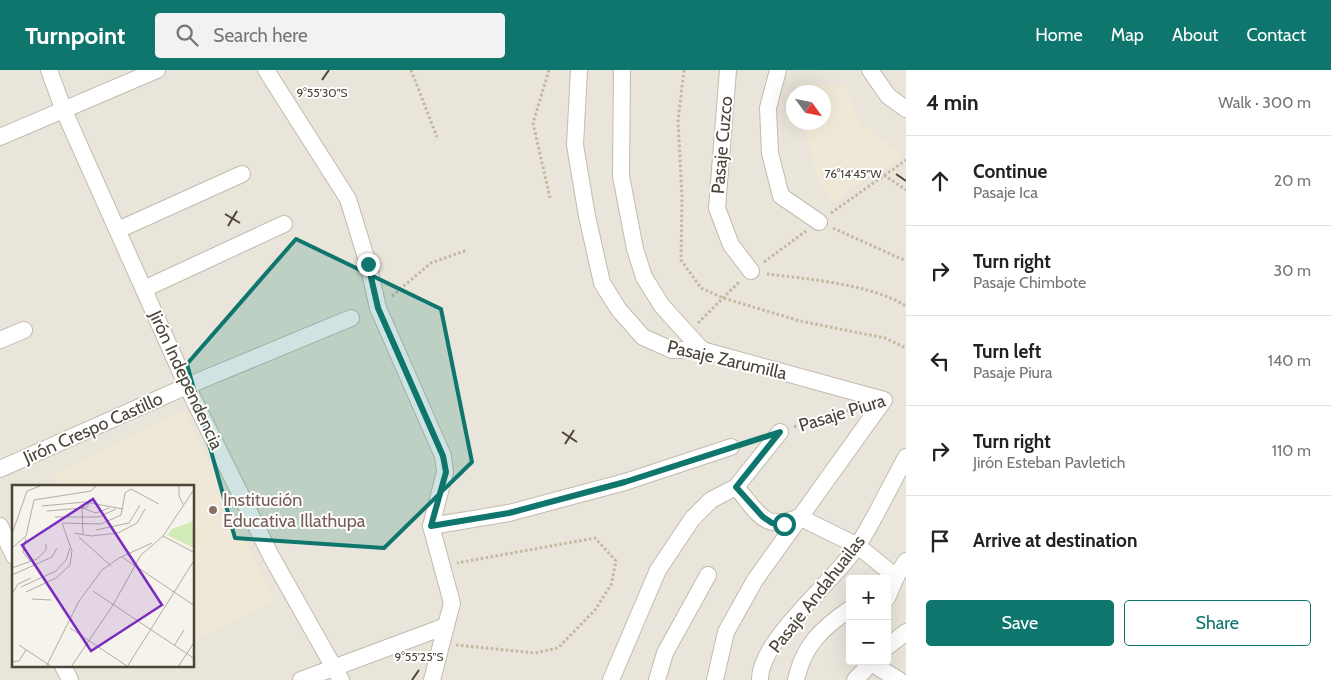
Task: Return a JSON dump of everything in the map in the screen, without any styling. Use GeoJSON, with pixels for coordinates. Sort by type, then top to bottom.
{"type":"FeatureCollection","features":[{"type":"Feature","properties":{"kind":"street","name":"Jirón Independencia"},"geometry":{"type":"LineString","coordinates":[[49,70],[64,111],[187,386],[271,556],[337,673]]}},
{"type":"Feature","properties":{"kind":"street"},"geometry":{"type":"LineString","coordinates":[[0,137],[157,70]]}},
{"type":"Feature","properties":{"kind":"street"},"geometry":{"type":"LineString","coordinates":[[266,70],[348,199],[368,264],[378,308],[443,456],[446,472],[431,526],[452,603],[432,680]]}},
{"type":"Feature","properties":{"kind":"street","name":"Pasaje Zarumilla"},"geometry":{"type":"LineString","coordinates":[[579,70],[575,145],[587,216],[602,283],[619,310],[644,337],[672,350],[702,350],[884,400],[799,517]]}},
{"type":"Feature","properties":{"kind":"street"},"geometry":{"type":"LineString","coordinates":[[622,70],[621,176],[635,249],[644,277],[662,306],[702,350]]}},
{"type":"Feature","properties":{"kind":"street","name":"Pasaje Cuzco"},"geometry":{"type":"LineString","coordinates":[[728,70],[717,208],[731,244],[751,271]]}},
{"type":"Feature","properties":{"kind":"street"},"geometry":{"type":"LineString","coordinates":[[778,70],[768,108],[770,153],[781,196],[819,222]]}},
{"type":"Feature","properties":{"kind":"street"},"geometry":{"type":"LineString","coordinates":[[870,70],[888,96],[906,109]]}},
{"type":"Feature","properties":{"kind":"street"},"geometry":{"type":"LineString","coordinates":[[118,230],[242,174]]}},
{"type":"Feature","properties":{"kind":"street"},"geometry":{"type":"LineString","coordinates":[[144,289],[284,224]]}},
{"type":"Feature","properties":{"kind":"street","name":"Jirón Crespo Castillo"},"geometry":{"type":"LineString","coordinates":[[0,469],[187,386],[351,318]]}},
{"type":"Feature","properties":{"kind":"street"},"geometry":{"type":"LineString","coordinates":[[0,340],[24,330]]}},
{"type":"Feature","properties":{"kind":"street"},"geometry":{"type":"LineString","coordinates":[[611,680],[658,570],[692,520],[711,500],[736,487],[780,432]]}},
{"type":"Feature","properties":{"kind":"street"},"geometry":{"type":"LineString","coordinates":[[431,526],[509,513],[616,485],[731,447]]}},
{"type":"Feature","properties":{"kind":"street","name":"Pasaje Andahuailas"},"geometry":{"type":"LineString","coordinates":[[760,680],[760,674],[775,642],[858,546],[906,457]]}},
{"type":"Feature","properties":{"kind":"street"},"geometry":{"type":"LineString","coordinates":[[736,487],[763,517],[772,523],[784,524],[799,517]]}},
{"type":"Feature","properties":{"kind":"street"},"geometry":{"type":"LineString","coordinates":[[799,517],[858,546],[892,580],[906,561]]}},
{"type":"Feature","properties":{"kind":"street"},"geometry":{"type":"LineString","coordinates":[[715,680],[726,632],[755,580],[799,517]]}},
{"type":"Feature","properties":{"kind":"street"},"geometry":{"type":"LineString","coordinates":[[0,526],[12,552]]}},
{"type":"Feature","properties":{"kind":"street"},"geometry":{"type":"LineString","coordinates":[[657,680],[665,653],[708,575]]}},
{"type":"Feature","properties":{"kind":"street"},"geometry":{"type":"LineString","coordinates":[[796,680],[801,661],[811,641],[846,612]]}},
{"type":"Feature","properties":{"kind":"street"},"geometry":{"type":"LineString","coordinates":[[301,680],[337,673],[446,626]]}},
{"type":"Feature","properties":{"kind":"street"},"geometry":{"type":"LineString","coordinates":[[855,680],[869,665]]}},
{"type":"Feature","properties":{"kind":"street"},"geometry":{"type":"LineString","coordinates":[[876,665],[899,680]]}},
{"type":"Feature","properties":{"kind":"street"},"geometry":{"type":"LineString","coordinates":[[64,668],[70,680]]}},
{"type":"Feature","properties":{"kind":"path"},"geometry":{"type":"LineString","coordinates":[[411,70],[437,137]]}},
{"type":"Feature","properties":{"kind":"path"},"geometry":{"type":"LineString","coordinates":[[549,70],[533,123],[550,198]]}},
{"type":"Feature","properties":{"kind":"path"},"geometry":{"type":"LineString","coordinates":[[687,334],[751,271],[906,160]]}},
{"type":"Feature","properties":{"kind":"path"},"geometry":{"type":"LineString","coordinates":[[884,175],[906,190]]}},
{"type":"Feature","properties":{"kind":"path"},"geometry":{"type":"LineString","coordinates":[[819,222],[906,261]]}},
{"type":"Feature","properties":{"kind":"path"},"geometry":{"type":"LineString","coordinates":[[378,308],[431,264],[467,250]]}},
{"type":"Feature","properties":{"kind":"path"},"geometry":{"type":"LineString","coordinates":[[751,271],[832,283],[894,298],[906,306]]}},
{"type":"Feature","properties":{"kind":"path","name":"Pasaje Piura"},"geometry":{"type":"LineString","coordinates":[[780,432],[855,408]]}},
{"type":"Feature","properties":{"kind":"path"},"geometry":{"type":"LineString","coordinates":[[441,644],[535,653],[558,648],[595,610],[612,585],[616,561],[595,538],[442,566]]}},
{"type":"Feature","properties":{"kind":"highlighted area"},"geometry":{"type":"Polygon","coordinates":[[[296,239],[441,309],[472,462],[384,548],[235,538],[187,364],[296,239]]]}},
{"type":"Feature","properties":{"kind":"shaded area"},"geometry":{"type":"Polygon","coordinates":[[[0,70],[906,70],[906,680],[0,680],[0,70]]]}},
{"type":"Feature","properties":{"kind":"shaded area"},"geometry":{"type":"Polygon","coordinates":[[[831,85],[846,86],[860,124],[904,155],[833,201],[818,183],[806,130],[831,130],[831,85]]]}},
{"type":"Feature","properties":{"kind":"shaded area","name":"Institución Educativa Illathupa"},"geometry":{"type":"Polygon","coordinates":[[[185,411],[275,602],[195,640],[195,485],[61,485],[55,473],[185,411]]]}},
{"type":"Feature","properties":{"kind":"place","name":"Institución Educativa Illathupa"},"geometry":{"type":"Point","coordinates":[213,510]}},
{"type":"Feature","properties":{"kind":"route"},"geometry":{"type":"LineString","coordinates":[[368,264],[378,308],[443,456],[446,472],[431,526],[509,513],[625,482],[780,432],[736,487],[763,517],[772,523],[784,524]]}}]}
